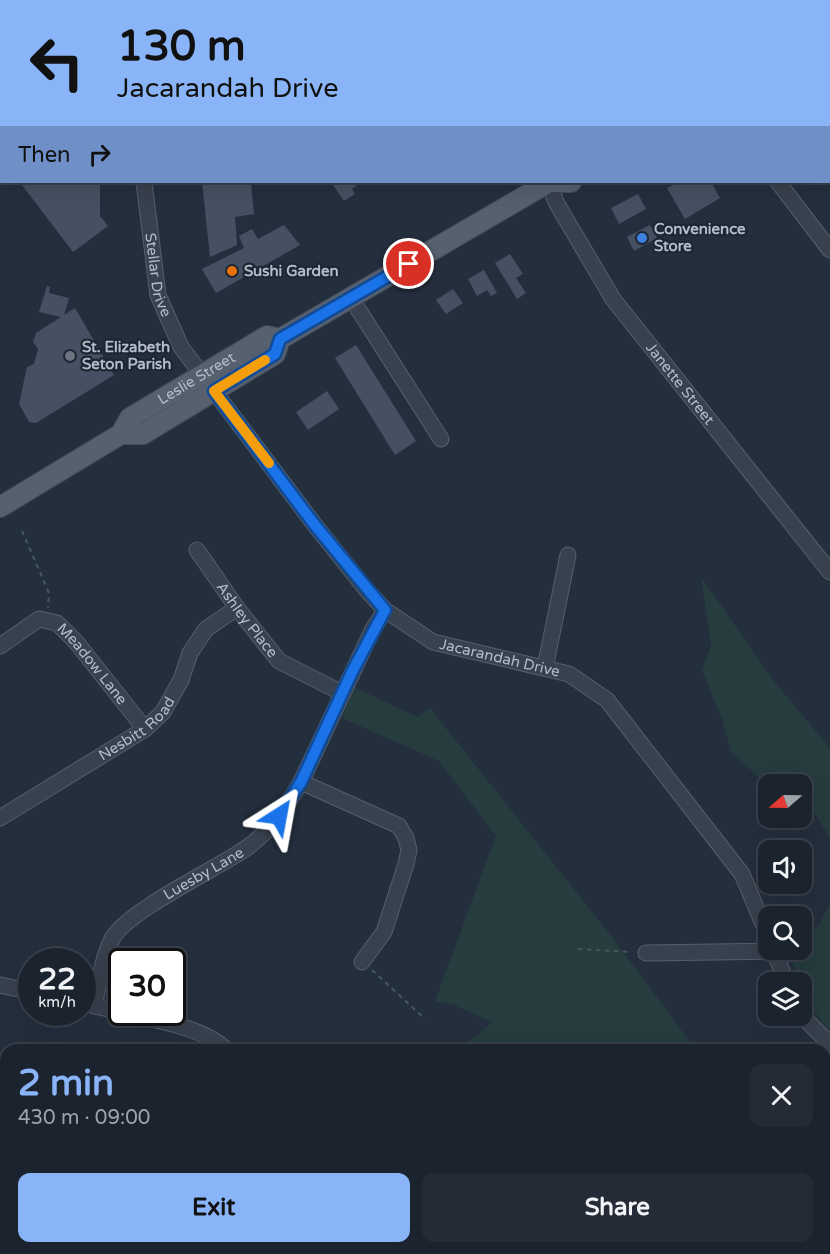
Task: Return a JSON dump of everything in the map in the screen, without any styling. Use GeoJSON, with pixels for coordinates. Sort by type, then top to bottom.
{"type":"FeatureCollection","features":[{"type":"Feature","properties":{"kind":"main road","name":"Leslie Street"},"geometry":{"type":"LineString","coordinates":[[121,434],[143,434],[275,354],[280,339],[546,183]]}},
{"type":"Feature","properties":{"kind":"main road","name":"Leslie Street"},"geometry":{"type":"LineString","coordinates":[[0,507],[121,434],[130,418],[267,336],[280,339]]}},
{"type":"Feature","properties":{"kind":"street","name":"Stellar Drive"},"geometry":{"type":"LineString","coordinates":[[144,183],[158,295],[181,347],[214,391]]}},
{"type":"Feature","properties":{"kind":"street","name":"Janette Street"},"geometry":{"type":"LineString","coordinates":[[548,183],[557,204],[613,299],[830,572]]}},
{"type":"Feature","properties":{"kind":"street"},"geometry":{"type":"LineString","coordinates":[[779,183],[830,250]]}},
{"type":"Feature","properties":{"kind":"street"},"geometry":{"type":"LineString","coordinates":[[351,298],[441,439]]}},
{"type":"Feature","properties":{"kind":"street","name":"Jacarandah Drive"},"geometry":{"type":"LineString","coordinates":[[214,391],[314,524],[385,610],[433,642],[569,674],[607,699],[742,874],[758,912]]}},
{"type":"Feature","properties":{"kind":"street","name":"Ashley Place"},"geometry":{"type":"LineString","coordinates":[[197,550],[237,608],[279,661],[342,693]]}},
{"type":"Feature","properties":{"kind":"street"},"geometry":{"type":"LineString","coordinates":[[544,668],[568,555]]}},
{"type":"Feature","properties":{"kind":"street","name":"Nesbitt Road"},"geometry":{"type":"LineString","coordinates":[[0,818],[145,729],[163,712],[181,680],[190,653],[206,629],[237,608]]}},
{"type":"Feature","properties":{"kind":"street","name":"Luesby Lane"},"geometry":{"type":"LineString","coordinates":[[96,982],[113,937],[138,914],[245,849],[272,826],[301,782],[342,693],[385,610]]}},
{"type":"Feature","properties":{"kind":"street","name":"Meadow Lane"},"geometry":{"type":"LineString","coordinates":[[0,646],[39,618],[57,623],[76,642],[145,729]]}},
{"type":"Feature","properties":{"kind":"street"},"geometry":{"type":"LineString","coordinates":[[301,782],[399,826],[406,838],[409,850],[406,864],[384,932],[362,962]]}},
{"type":"Feature","properties":{"kind":"street"},"geometry":{"type":"LineString","coordinates":[[646,953],[758,950]]}},
{"type":"Feature","properties":{"kind":"street"},"geometry":{"type":"LineString","coordinates":[[0,985],[18,989]]}},
{"type":"Feature","properties":{"kind":"street"},"geometry":{"type":"LineString","coordinates":[[173,1026],[195,1032],[220,1044]]}},
{"type":"Feature","properties":{"kind":"street"},"geometry":{"type":"LineString","coordinates":[[812,1026],[830,1044]]}},
{"type":"Feature","properties":{"kind":"path"},"geometry":{"type":"LineString","coordinates":[[22,531],[49,593],[46,620]]}},
{"type":"Feature","properties":{"kind":"path"},"geometry":{"type":"LineString","coordinates":[[578,949],[646,953]]}},
{"type":"Feature","properties":{"kind":"path"},"geometry":{"type":"LineString","coordinates":[[362,962],[425,1018]]}},
{"type":"Feature","properties":{"kind":"green space"},"geometry":{"type":"Polygon","coordinates":[[[701,577],[776,684],[830,748],[830,838],[812,809],[812,774],[758,774],[758,776],[731,752],[722,719],[702,670],[711,645],[701,577]]]}},
{"type":"Feature","properties":{"kind":"green space"},"geometry":{"type":"Polygon","coordinates":[[[354,687],[417,717],[430,708],[612,937],[692,1044],[466,1044],[493,1022],[454,1005],[435,1001],[496,836],[439,761],[342,718],[354,687]]]}},
{"type":"Feature","properties":{"kind":"green space"},"geometry":{"type":"Polygon","coordinates":[[[830,903],[830,1031],[812,1009],[812,972],[795,972],[792,960],[812,960],[812,933],[830,903]]]}},
{"type":"Feature","properties":{"kind":"building"},"geometry":{"type":"Polygon","coordinates":[[[25,183],[100,183],[100,216],[108,226],[73,252],[22,185],[25,183]]]}},
{"type":"Feature","properties":{"kind":"building"},"geometry":{"type":"Polygon","coordinates":[[[202,183],[251,183],[254,214],[235,217],[237,245],[210,257],[202,183]]]}},
{"type":"Feature","properties":{"kind":"building"},"geometry":{"type":"Polygon","coordinates":[[[332,183],[358,183],[352,189],[355,194],[344,201],[332,183]]]}},
{"type":"Feature","properties":{"kind":"building"},"geometry":{"type":"Polygon","coordinates":[[[676,183],[712,183],[720,198],[685,219],[667,188],[676,183]]]}},
{"type":"Feature","properties":{"kind":"building"},"geometry":{"type":"Polygon","coordinates":[[[638,194],[646,209],[619,224],[611,208],[638,194]]]}},
{"type":"Feature","properties":{"kind":"building"},"geometry":{"type":"Polygon","coordinates":[[[284,225],[300,245],[216,293],[202,269],[244,248],[239,236],[252,229],[258,239],[284,225]]]}},
{"type":"Feature","properties":{"kind":"building","name":"Convenience Store"},"geometry":{"type":"Polygon","coordinates":[[[650,225],[657,238],[634,251],[627,237],[650,225]]]}},
{"type":"Feature","properties":{"kind":"building"},"geometry":{"type":"Polygon","coordinates":[[[510,254],[523,274],[516,278],[526,293],[517,299],[495,263],[510,254]]]}},
{"type":"Feature","properties":{"kind":"building"},"geometry":{"type":"Polygon","coordinates":[[[484,270],[497,293],[491,296],[487,290],[477,296],[468,279],[484,270]]]}},
{"type":"Feature","properties":{"kind":"building","name":"St. Elizabeth Seton Parish"},"geometry":{"type":"Polygon","coordinates":[[[47,286],[50,287],[49,293],[69,298],[64,315],[75,308],[114,375],[36,423],[29,422],[19,404],[27,367],[34,364],[38,349],[33,342],[36,333],[61,317],[39,312],[47,286]]]}},
{"type":"Feature","properties":{"kind":"building"},"geometry":{"type":"Polygon","coordinates":[[[453,289],[463,303],[446,314],[436,300],[453,289]]]}},
{"type":"Feature","properties":{"kind":"building"},"geometry":{"type":"Polygon","coordinates":[[[356,345],[416,441],[395,455],[335,358],[356,345]]]}},
{"type":"Feature","properties":{"kind":"building"},"geometry":{"type":"Polygon","coordinates":[[[327,391],[339,409],[308,430],[296,412],[327,391]]]}},
{"type":"Feature","properties":{"kind":"slow traffic"},"geometry":{"type":"LineString","coordinates":[[265,360],[214,391],[269,463]]}},
{"type":"Feature","properties":{"kind":"place","name":"Convenience Store"},"geometry":{"type":"Point","coordinates":[642,238]}},
{"type":"Feature","properties":{"kind":"place","name":"Sushi Garden"},"geometry":{"type":"Point","coordinates":[232,271]}},
{"type":"Feature","properties":{"kind":"place","name":"St. Elizabeth Seton Parish"},"geometry":{"type":"Point","coordinates":[70,356]}},
{"type":"Feature","properties":{"kind":"route"},"geometry":{"type":"LineString","coordinates":[[279,816],[301,782],[372,631],[385,610],[314,524],[214,391],[275,354],[280,339],[409,264]]}}]}
